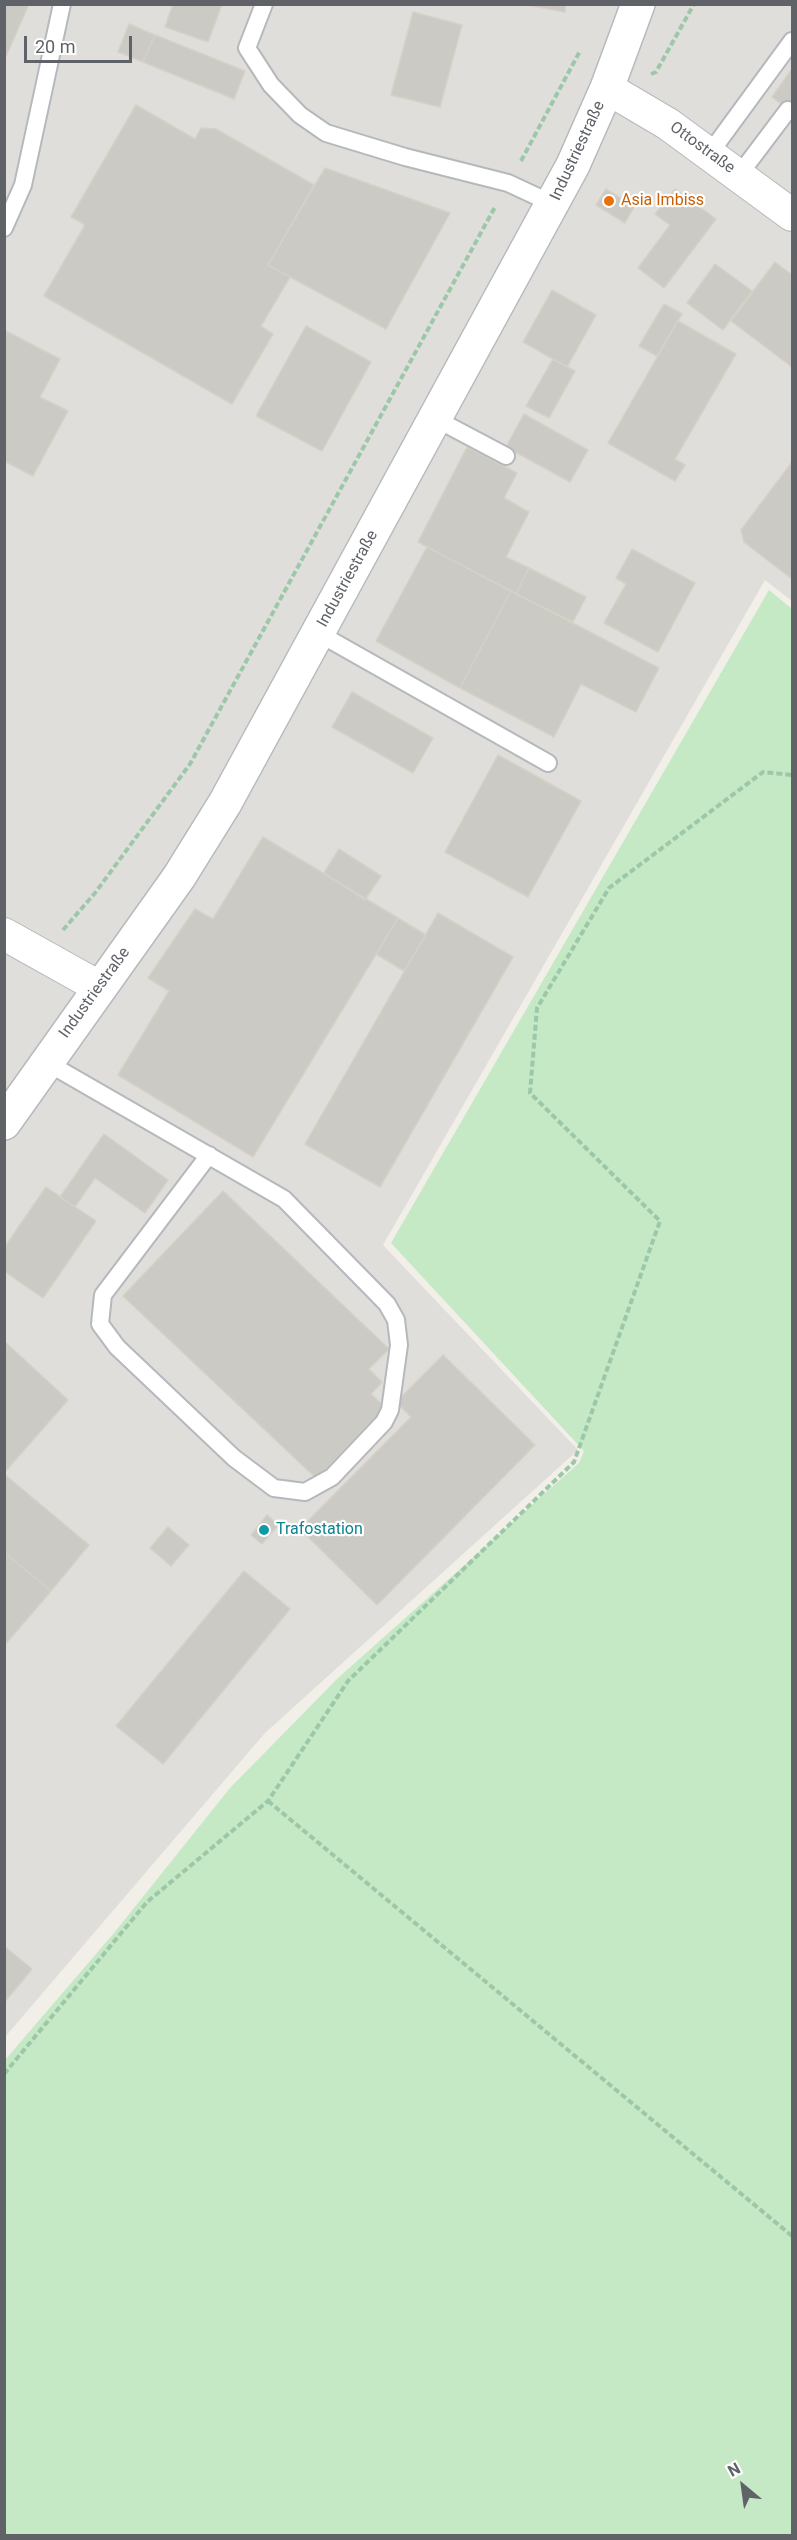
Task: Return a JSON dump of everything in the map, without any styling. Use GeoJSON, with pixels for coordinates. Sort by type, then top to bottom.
{"type":"FeatureCollection","features":[{"type":"Feature","properties":{"kind":"street","name":"Industriestraße"},"geometry":{"type":"LineString","coordinates":[[4,1123],[179,877],[225,803],[553,204],[607,88],[638,4]]}},
{"type":"Feature","properties":{"kind":"street","name":"Ottostraße"},"geometry":{"type":"LineString","coordinates":[[607,88],[668,124],[710,153],[792,216]]}},
{"type":"Feature","properties":{"kind":"street"},"geometry":{"type":"LineString","coordinates":[[4,934],[99,987]]}},
{"type":"Feature","properties":{"kind":"lane"},"geometry":{"type":"LineString","coordinates":[[4,228],[23,185],[62,4]]}},
{"type":"Feature","properties":{"kind":"lane"},"geometry":{"type":"LineString","coordinates":[[264,4],[247,48],[271,85],[300,115],[326,133],[405,157],[508,183],[553,204]]}},
{"type":"Feature","properties":{"kind":"lane"},"geometry":{"type":"LineString","coordinates":[[710,153],[792,41]]}},
{"type":"Feature","properties":{"kind":"lane"},"geometry":{"type":"LineString","coordinates":[[739,174],[789,110]]}},
{"type":"Feature","properties":{"kind":"lane"},"geometry":{"type":"LineString","coordinates":[[436,419],[506,456]]}},
{"type":"Feature","properties":{"kind":"lane"},"geometry":{"type":"LineString","coordinates":[[318,633],[548,763]]}},
{"type":"Feature","properties":{"kind":"lane"},"geometry":{"type":"LineString","coordinates":[[46,1062],[209,1155],[284,1199],[387,1304],[396,1320],[399,1345],[390,1410],[384,1422],[332,1477],[305,1492],[274,1488],[234,1458],[117,1347],[100,1324],[103,1295],[209,1155]]}},
{"type":"Feature","properties":{"kind":"path"},"geometry":{"type":"LineString","coordinates":[[41,954],[95,894],[190,764],[582,49]]}},
{"type":"Feature","properties":{"kind":"path"},"geometry":{"type":"LineString","coordinates":[[4,2074],[147,1902],[268,1800],[348,1681],[574,1462],[660,1221],[530,1094],[537,1008],[609,888],[763,772],[792,775]]}},
{"type":"Feature","properties":{"kind":"path"},"geometry":{"type":"LineString","coordinates":[[268,1800],[792,2236]]}},
{"type":"Feature","properties":{"kind":"shaded area"},"geometry":{"type":"Polygon","coordinates":[[[5,5],[792,5],[792,601],[765,580],[383,1245],[578,1450],[265,1733],[5,2037],[5,5]]]}},
{"type":"Feature","properties":{"kind":"green space"},"geometry":{"type":"Polygon","coordinates":[[[769,590],[792,609],[792,2535],[5,2535],[5,2060],[114,1933],[230,1788],[338,1678],[579,1463],[584,1451],[391,1243],[769,590]]]}},
{"type":"Feature","properties":{"kind":"building"},"geometry":{"type":"Polygon","coordinates":[[[4,4],[29,4],[4,61],[4,4]]]}},
{"type":"Feature","properties":{"kind":"building"},"geometry":{"type":"Polygon","coordinates":[[[173,4],[222,4],[208,42],[165,27],[173,4]]]}},
{"type":"Feature","properties":{"kind":"building"},"geometry":{"type":"Polygon","coordinates":[[[522,4],[566,4],[565,12],[522,4]]]}},
{"type":"Feature","properties":{"kind":"building"},"geometry":{"type":"Polygon","coordinates":[[[413,12],[462,25],[440,107],[391,95],[413,12]]]}},
{"type":"Feature","properties":{"kind":"building"},"geometry":{"type":"Polygon","coordinates":[[[129,24],[155,35],[143,62],[118,52],[129,24]]]}},
{"type":"Feature","properties":{"kind":"building"},"geometry":{"type":"Polygon","coordinates":[[[155,35],[245,71],[234,99],[143,62],[155,35]]]}},
{"type":"Feature","properties":{"kind":"building"},"geometry":{"type":"Polygon","coordinates":[[[792,69],[792,112],[772,97],[792,69]]]}},
{"type":"Feature","properties":{"kind":"building"},"geometry":{"type":"Polygon","coordinates":[[[136,105],[195,139],[201,128],[216,129],[314,185],[268,265],[290,277],[261,326],[273,334],[232,404],[44,296],[85,225],[71,217],[136,105]]]}},
{"type":"Feature","properties":{"kind":"building"},"geometry":{"type":"Polygon","coordinates":[[[325,168],[450,213],[386,329],[268,265],[325,168]]]}},
{"type":"Feature","properties":{"kind":"building"},"geometry":{"type":"Polygon","coordinates":[[[606,189],[634,207],[625,223],[596,205],[606,189]]]}},
{"type":"Feature","properties":{"kind":"building"},"geometry":{"type":"Polygon","coordinates":[[[675,189],[716,219],[664,288],[638,268],[670,225],[655,214],[675,189]]]}},
{"type":"Feature","properties":{"kind":"building"},"geometry":{"type":"Polygon","coordinates":[[[775,262],[792,275],[792,367],[731,321],[775,262]]]}},
{"type":"Feature","properties":{"kind":"building"},"geometry":{"type":"Polygon","coordinates":[[[715,264],[752,291],[723,330],[687,303],[715,264]]]}},
{"type":"Feature","properties":{"kind":"building"},"geometry":{"type":"Polygon","coordinates":[[[552,290],[596,315],[567,367],[523,342],[552,290]]]}},
{"type":"Feature","properties":{"kind":"building"},"geometry":{"type":"Polygon","coordinates":[[[664,304],[682,314],[657,356],[639,346],[664,304]]]}},
{"type":"Feature","properties":{"kind":"building"},"geometry":{"type":"Polygon","coordinates":[[[678,321],[736,354],[675,459],[685,465],[675,481],[608,443],[678,321]]]}},
{"type":"Feature","properties":{"kind":"building"},"geometry":{"type":"Polygon","coordinates":[[[306,326],[371,362],[322,451],[256,416],[306,326]]]}},
{"type":"Feature","properties":{"kind":"building"},"geometry":{"type":"Polygon","coordinates":[[[4,330],[60,359],[40,397],[68,411],[33,476],[4,461],[4,330]]]}},
{"type":"Feature","properties":{"kind":"building"},"geometry":{"type":"Polygon","coordinates":[[[553,359],[575,371],[549,418],[526,406],[553,359]]]}},
{"type":"Feature","properties":{"kind":"building"},"geometry":{"type":"Polygon","coordinates":[[[524,414],[588,450],[570,482],[506,447],[524,414]]]}},
{"type":"Feature","properties":{"kind":"building"},"geometry":{"type":"Polygon","coordinates":[[[467,447],[517,473],[504,498],[529,512],[506,557],[529,568],[516,594],[418,542],[467,447]]]}},
{"type":"Feature","properties":{"kind":"building"},"geometry":{"type":"Polygon","coordinates":[[[792,462],[792,579],[744,542],[741,530],[792,462]]]}},
{"type":"Feature","properties":{"kind":"building"},"geometry":{"type":"Polygon","coordinates":[[[427,547],[511,591],[460,688],[376,641],[427,547]]]}},
{"type":"Feature","properties":{"kind":"building"},"geometry":{"type":"Polygon","coordinates":[[[632,549],[695,583],[658,652],[604,623],[626,584],[616,578],[632,549]]]}},
{"type":"Feature","properties":{"kind":"building"},"geometry":{"type":"Polygon","coordinates":[[[529,568],[586,597],[573,622],[516,594],[529,568]]]}},
{"type":"Feature","properties":{"kind":"building"},"geometry":{"type":"Polygon","coordinates":[[[511,591],[659,668],[636,712],[581,684],[554,737],[460,688],[511,591]]]}},
{"type":"Feature","properties":{"kind":"building"},"geometry":{"type":"Polygon","coordinates":[[[352,692],[433,738],[413,773],[332,727],[352,692]]]}},
{"type":"Feature","properties":{"kind":"building"},"geometry":{"type":"Polygon","coordinates":[[[498,755],[581,801],[528,897],[445,852],[498,755]]]}},
{"type":"Feature","properties":{"kind":"building"},"geometry":{"type":"Polygon","coordinates":[[[263,837],[398,918],[253,1157],[118,1075],[169,991],[148,978],[195,909],[213,919],[263,837]]]}},
{"type":"Feature","properties":{"kind":"building"},"geometry":{"type":"Polygon","coordinates":[[[339,849],[381,876],[365,900],[324,873],[339,849]]]}},
{"type":"Feature","properties":{"kind":"building"},"geometry":{"type":"Polygon","coordinates":[[[438,913],[513,957],[380,1187],[305,1144],[438,913]]]}},
{"type":"Feature","properties":{"kind":"building"},"geometry":{"type":"Polygon","coordinates":[[[398,918],[426,935],[404,971],[376,954],[398,918]]]}},
{"type":"Feature","properties":{"kind":"building"},"geometry":{"type":"Polygon","coordinates":[[[104,1134],[168,1180],[145,1213],[95,1178],[75,1207],[60,1197],[104,1134]]]}},
{"type":"Feature","properties":{"kind":"building"},"geometry":{"type":"Polygon","coordinates":[[[46,1187],[96,1221],[43,1298],[4,1271],[4,1248],[46,1187]]]}},
{"type":"Feature","properties":{"kind":"building"},"geometry":{"type":"Polygon","coordinates":[[[223,1191],[389,1349],[369,1369],[382,1382],[371,1394],[385,1407],[317,1479],[123,1296],[223,1191]]]}},
{"type":"Feature","properties":{"kind":"building"},"geometry":{"type":"Polygon","coordinates":[[[4,1341],[68,1400],[4,1473],[4,1341]]]}},
{"type":"Feature","properties":{"kind":"building"},"geometry":{"type":"Polygon","coordinates":[[[443,1355],[535,1445],[377,1605],[300,1529],[411,1417],[396,1402],[443,1355]]]}},
{"type":"Feature","properties":{"kind":"building"},"geometry":{"type":"Polygon","coordinates":[[[4,1474],[89,1545],[51,1591],[4,1552],[4,1474]]]}},
{"type":"Feature","properties":{"kind":"building","name":"Trafostation"},"geometry":{"type":"Polygon","coordinates":[[[267,1515],[278,1525],[262,1544],[251,1535],[267,1515]]]}},
{"type":"Feature","properties":{"kind":"building"},"geometry":{"type":"Polygon","coordinates":[[[168,1527],[189,1545],[171,1566],[150,1548],[168,1527]]]}},
{"type":"Feature","properties":{"kind":"building"},"geometry":{"type":"Polygon","coordinates":[[[4,1552],[51,1591],[4,1646],[4,1552]]]}},
{"type":"Feature","properties":{"kind":"building"},"geometry":{"type":"Polygon","coordinates":[[[244,1571],[290,1609],[163,1764],[116,1726],[244,1571]]]}},
{"type":"Feature","properties":{"kind":"building"},"geometry":{"type":"Polygon","coordinates":[[[4,1946],[32,1969],[4,2003],[4,1946]]]}},
{"type":"Feature","properties":{"kind":"place","name":"Asia Imbiss"},"geometry":{"type":"Point","coordinates":[609,201]}},
{"type":"Feature","properties":{"kind":"place","name":"Trafostation"},"geometry":{"type":"Point","coordinates":[264,1530]}}]}
